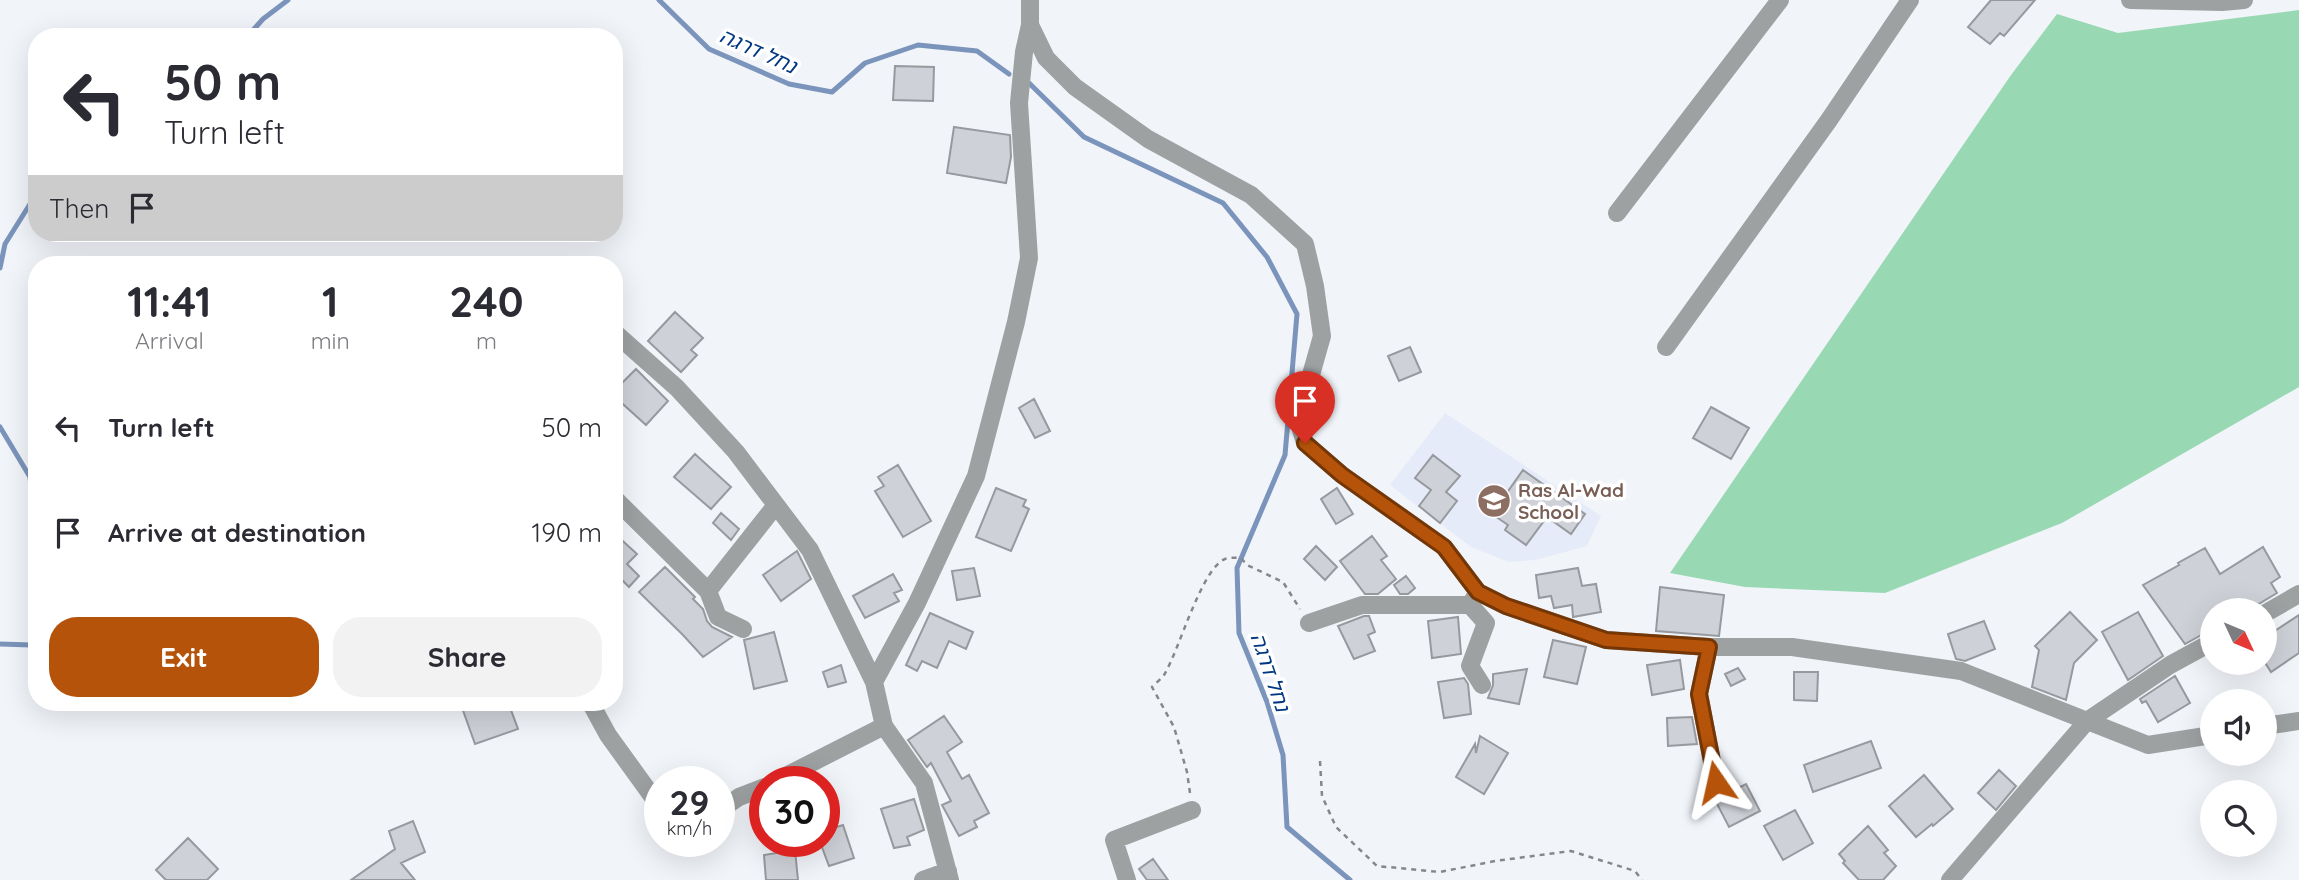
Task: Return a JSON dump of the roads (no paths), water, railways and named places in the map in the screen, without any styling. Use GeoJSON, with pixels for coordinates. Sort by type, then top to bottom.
{"type":"FeatureCollection","features":[{"type":"Feature","properties":{"kind":"street"},"geometry":{"type":"LineString","coordinates":[[874,682],[917,603],[976,476],[1016,322],[1029,258],[1019,103],[1024,52],[1030,25],[1030,0]]}},
{"type":"Feature","properties":{"kind":"street"},"geometry":{"type":"LineString","coordinates":[[1617,213],[1780,0]]}},
{"type":"Feature","properties":{"kind":"street"},"geometry":{"type":"LineString","coordinates":[[1666,347],[1829,120],[1910,0]]}},
{"type":"Feature","properties":{"kind":"street"},"geometry":{"type":"LineString","coordinates":[[2130,0],[2244,0]]}},
{"type":"Feature","properties":{"kind":"street"},"geometry":{"type":"LineString","coordinates":[[1030,25],[1046,58],[1074,87],[1148,139],[1251,195],[1305,244],[1315,286],[1322,336],[1305,396],[1300,426],[1305,443],[1342,475],[1444,547],[1486,623],[1470,666],[1482,685]]}},
{"type":"Feature","properties":{"kind":"street"},"geometry":{"type":"LineString","coordinates":[[623,340],[685,397],[736,452],[810,550],[874,682],[884,726],[924,783],[949,875],[923,880]]}},
{"type":"Feature","properties":{"kind":"street"},"geometry":{"type":"LineString","coordinates":[[708,591],[776,505]]}},
{"type":"Feature","properties":{"kind":"street"},"geometry":{"type":"LineString","coordinates":[[623,507],[708,591],[718,617],[743,629]]}},
{"type":"Feature","properties":{"kind":"street"},"geometry":{"type":"LineString","coordinates":[[2277,607],[2299,594]]}},
{"type":"Feature","properties":{"kind":"street"},"geometry":{"type":"LineString","coordinates":[[1309,623],[1362,605],[1474,598],[1606,640],[1709,647],[1792,647],[1961,671],[2148,745],[2200,737]]}},
{"type":"Feature","properties":{"kind":"street"},"geometry":{"type":"LineString","coordinates":[[1709,647],[1699,694],[1716,782]]}},
{"type":"Feature","properties":{"kind":"street"},"geometry":{"type":"LineString","coordinates":[[1950,880],[2087,721],[2170,665],[2200,649]]}},
{"type":"Feature","properties":{"kind":"street"},"geometry":{"type":"LineString","coordinates":[[595,711],[608,735],[644,785]]}},
{"type":"Feature","properties":{"kind":"street"},"geometry":{"type":"LineString","coordinates":[[2277,724],[2299,720]]}},
{"type":"Feature","properties":{"kind":"street"},"geometry":{"type":"LineString","coordinates":[[805,766],[884,726]]}},
{"type":"Feature","properties":{"kind":"street"},"geometry":{"type":"LineString","coordinates":[[1127,880],[1114,840],[1192,810]]}},
{"type":"Feature","properties":{"kind":"waterway","name":"נחל דרגה"},"geometry":{"type":"LineString","coordinates":[[255,28],[288,0]]}},
{"type":"Feature","properties":{"kind":"waterway","name":"נחל דרגה"},"geometry":{"type":"LineString","coordinates":[[659,0],[709,49],[789,84],[832,92],[865,63],[918,45],[977,51],[1009,74]]}},
{"type":"Feature","properties":{"kind":"waterway","name":"נחל דרגה"},"geometry":{"type":"LineString","coordinates":[[1029,83],[1084,137],[1223,203],[1267,257],[1297,314],[1285,455],[1237,568],[1239,633],[1267,702],[1283,755],[1287,827],[1350,880]]}},
{"type":"Feature","properties":{"kind":"waterway","name":"נחל דרגה"},"geometry":{"type":"LineString","coordinates":[[0,268],[5,244],[28,207]]}},
{"type":"Feature","properties":{"kind":"waterway","name":"נחל דרגה"},"geometry":{"type":"LineString","coordinates":[[0,427],[28,474]]}},
{"type":"Feature","properties":{"kind":"waterway","name":"נחל דרגה"},"geometry":{"type":"LineString","coordinates":[[0,644],[28,645]]}},
{"type":"Feature","properties":{"kind":"place","name":"Ras Al-Wad School"},"geometry":{"type":"Point","coordinates":[1494,501]}}]}
